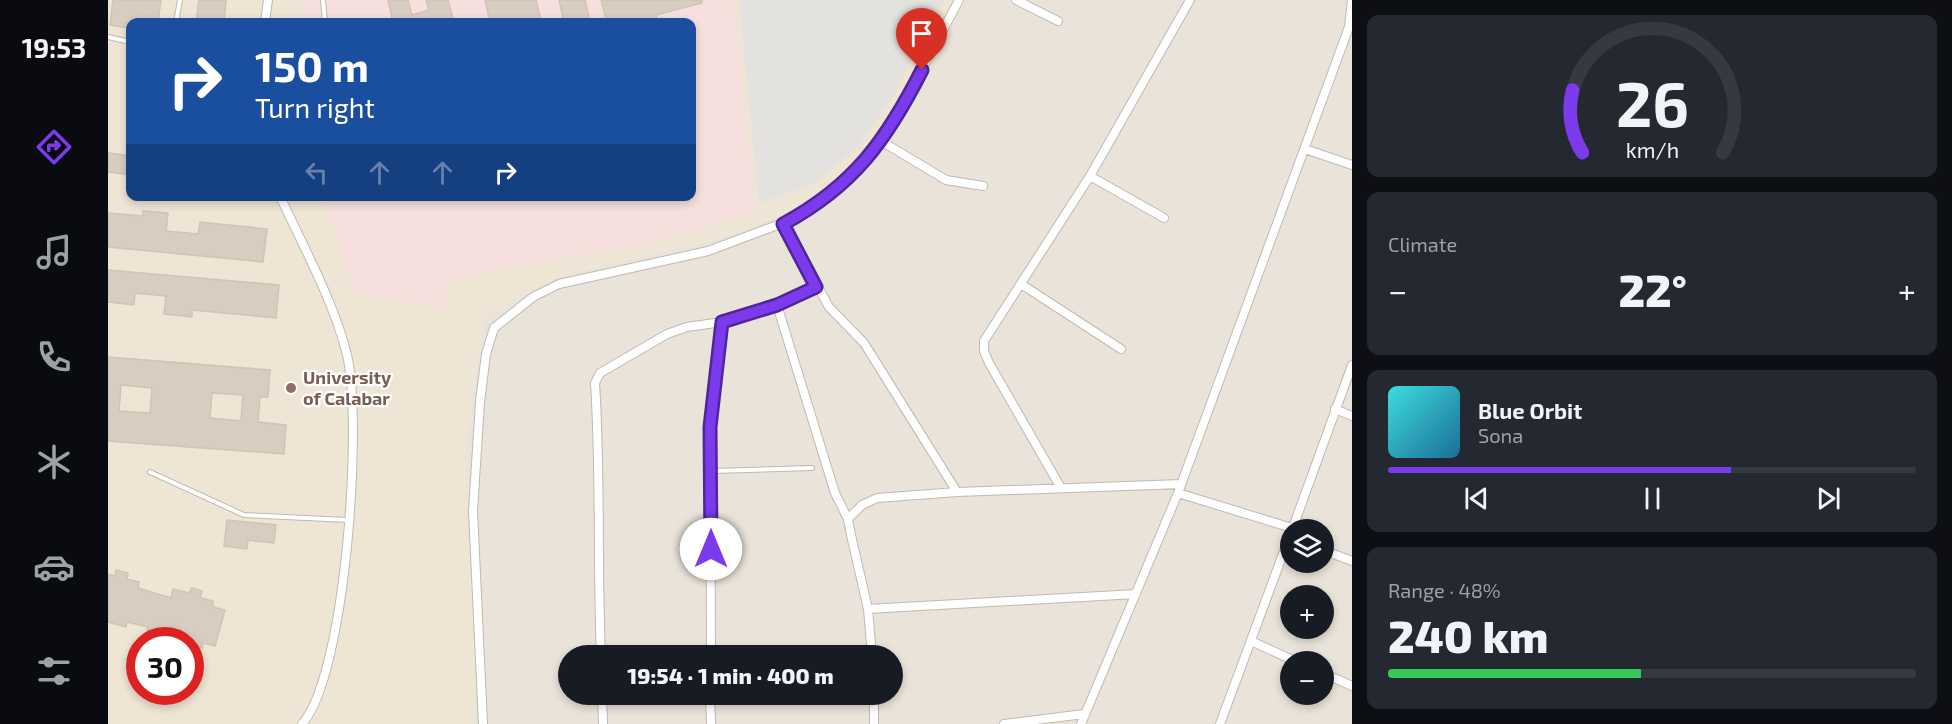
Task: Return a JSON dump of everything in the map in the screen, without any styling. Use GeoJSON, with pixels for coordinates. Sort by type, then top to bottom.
{"type":"FeatureCollection","features":[{"type":"Feature","properties":{"kind":"street"},"geometry":{"type":"LineString","coordinates":[[266,18],[268,0]]}},
{"type":"Feature","properties":{"kind":"street"},"geometry":{"type":"LineString","coordinates":[[483,724],[473,511],[481,393],[486,354],[494,328],[533,297],[559,284],[708,251],[783,224],[811,209],[855,173],[882,141],[897,118],[959,0]]}},
{"type":"Feature","properties":{"kind":"street"},"geometry":{"type":"LineString","coordinates":[[1016,0],[1058,21]]}},
{"type":"Feature","properties":{"kind":"street"},"geometry":{"type":"LineString","coordinates":[[1061,488],[984,351],[984,341],[1090,176],[1190,0]]}},
{"type":"Feature","properties":{"kind":"street"},"geometry":{"type":"LineString","coordinates":[[1081,724],[1180,488],[1350,27],[1352,0]]}},
{"type":"Feature","properties":{"kind":"street"},"geometry":{"type":"LineString","coordinates":[[882,141],[946,180],[983,186]]}},
{"type":"Feature","properties":{"kind":"street"},"geometry":{"type":"LineString","coordinates":[[1305,149],[1352,165]]}},
{"type":"Feature","properties":{"kind":"street"},"geometry":{"type":"LineString","coordinates":[[1090,176],[1164,218]]}},
{"type":"Feature","properties":{"kind":"street"},"geometry":{"type":"LineString","coordinates":[[282,201],[335,321],[347,354],[354,388],[355,428],[346,560],[326,673],[318,695],[302,724]]}},
{"type":"Feature","properties":{"kind":"street"},"geometry":{"type":"LineString","coordinates":[[783,224],[816,287],[829,307],[869,349],[957,492]]}},
{"type":"Feature","properties":{"kind":"street"},"geometry":{"type":"LineString","coordinates":[[1022,284],[1121,350]]}},
{"type":"Feature","properties":{"kind":"street"},"geometry":{"type":"LineString","coordinates":[[601,645],[597,563],[600,477],[595,383],[600,373],[667,334],[687,327],[722,322],[777,305],[816,287]]}},
{"type":"Feature","properties":{"kind":"street"},"geometry":{"type":"LineString","coordinates":[[777,305],[835,493],[848,519],[868,609],[870,645]]}},
{"type":"Feature","properties":{"kind":"street"},"geometry":{"type":"LineString","coordinates":[[711,645],[710,427],[722,322]]}},
{"type":"Feature","properties":{"kind":"street"},"geometry":{"type":"LineString","coordinates":[[1296,519],[1352,365]]}},
{"type":"Feature","properties":{"kind":"street"},"geometry":{"type":"LineString","coordinates":[[1335,409],[1352,416]]}},
{"type":"Feature","properties":{"kind":"street"},"geometry":{"type":"LineString","coordinates":[[848,519],[862,505],[877,498],[1061,488],[1180,488],[1280,529]]}},
{"type":"Feature","properties":{"kind":"street"},"geometry":{"type":"LineString","coordinates":[[1334,554],[1352,561]]}},
{"type":"Feature","properties":{"kind":"street"},"geometry":{"type":"LineString","coordinates":[[1220,724],[1280,563]]}},
{"type":"Feature","properties":{"kind":"street"},"geometry":{"type":"LineString","coordinates":[[868,609],[1136,594]]}},
{"type":"Feature","properties":{"kind":"street"},"geometry":{"type":"LineString","coordinates":[[1251,641],[1280,654]]}},
{"type":"Feature","properties":{"kind":"street"},"geometry":{"type":"LineString","coordinates":[[1334,678],[1352,686]]}},
{"type":"Feature","properties":{"kind":"street"},"geometry":{"type":"LineString","coordinates":[[602,705],[603,724]]}},
{"type":"Feature","properties":{"kind":"street"},"geometry":{"type":"LineString","coordinates":[[711,705],[711,724]]}},
{"type":"Feature","properties":{"kind":"street"},"geometry":{"type":"LineString","coordinates":[[874,705],[874,724]]}},
{"type":"Feature","properties":{"kind":"street"},"geometry":{"type":"LineString","coordinates":[[1004,724],[1084,714]]}},
{"type":"Feature","properties":{"kind":"lane"},"geometry":{"type":"LineString","coordinates":[[177,18],[180,0]]}},
{"type":"Feature","properties":{"kind":"lane"},"geometry":{"type":"LineString","coordinates":[[322,0],[324,18]]}},
{"type":"Feature","properties":{"kind":"lane"},"geometry":{"type":"LineString","coordinates":[[108,37],[126,41]]}},
{"type":"Feature","properties":{"kind":"lane"},"geometry":{"type":"LineString","coordinates":[[711,471],[812,468]]}},
{"type":"Feature","properties":{"kind":"lane"},"geometry":{"type":"LineString","coordinates":[[150,472],[244,516],[348,520]]}},
{"type":"Feature","properties":{"kind":"shaded area","name":"University of Calabar"},"geometry":{"type":"Polygon","coordinates":[[[108,0],[966,0],[888,146],[840,192],[797,223],[792,211],[709,241],[555,277],[483,319],[464,457],[476,689],[473,724],[108,724],[108,0]]]}},
{"type":"Feature","properties":{"kind":"shaded area"},"geometry":{"type":"Polygon","coordinates":[[[301,0],[734,0],[756,212],[650,243],[448,279],[444,309],[353,292],[326,201],[696,201],[696,18],[302,18],[301,0]]]}},
{"type":"Feature","properties":{"kind":"shaded area"},"geometry":{"type":"Polygon","coordinates":[[[739,0],[944,0],[892,98],[857,148],[812,185],[759,203],[739,0]]]}},
{"type":"Feature","properties":{"kind":"shaded area"},"geometry":{"type":"Polygon","coordinates":[[[966,0],[1352,0],[1352,724],[473,724],[476,689],[464,457],[483,319],[554,277],[709,241],[792,211],[798,223],[840,192],[888,146],[966,0]]]}},
{"type":"Feature","properties":{"kind":"building"},"geometry":{"type":"Polygon","coordinates":[[[113,0],[161,0],[159,18],[126,18],[126,28],[110,25],[113,0]]]}},
{"type":"Feature","properties":{"kind":"building"},"geometry":{"type":"Polygon","coordinates":[[[199,0],[226,0],[224,18],[197,18],[199,0]]]}},
{"type":"Feature","properties":{"kind":"building"},"geometry":{"type":"Polygon","coordinates":[[[388,0],[408,0],[412,15],[429,10],[426,0],[448,0],[453,18],[392,18],[388,0]]]}},
{"type":"Feature","properties":{"kind":"building"},"geometry":{"type":"Polygon","coordinates":[[[485,0],[536,0],[540,18],[489,18],[485,0]]]}},
{"type":"Feature","properties":{"kind":"building"},"geometry":{"type":"Polygon","coordinates":[[[559,0],[585,0],[589,18],[563,18],[559,0]]]}},
{"type":"Feature","properties":{"kind":"building"},"geometry":{"type":"Polygon","coordinates":[[[601,0],[702,0],[702,3],[656,15],[657,18],[606,18],[601,0]]]}},
{"type":"Feature","properties":{"kind":"building"},"geometry":{"type":"Polygon","coordinates":[[[108,153],[126,155],[126,174],[108,172],[108,153]]]}},
{"type":"Feature","properties":{"kind":"building"},"geometry":{"type":"Polygon","coordinates":[[[143,211],[168,213],[166,231],[198,234],[200,222],[267,229],[263,262],[108,247],[108,213],[143,216],[143,211]]]}},
{"type":"Feature","properties":{"kind":"building"},"geometry":{"type":"Polygon","coordinates":[[[108,270],[279,285],[276,318],[192,310],[192,317],[164,314],[166,296],[135,293],[134,305],[108,302],[108,270]]]}},
{"type":"Feature","properties":{"kind":"building"},"geometry":{"type":"Polygon","coordinates":[[[108,357],[270,370],[268,397],[260,397],[258,422],[286,425],[284,454],[108,441],[108,357]],[[121,385],[119,411],[150,413],[152,388],[121,385]],[[212,393],[210,418],[241,421],[243,395],[212,393]]]}},
{"type":"Feature","properties":{"kind":"building"},"geometry":{"type":"Polygon","coordinates":[[[227,520],[276,525],[274,543],[248,540],[247,549],[224,546],[227,520]]]}},
{"type":"Feature","properties":{"kind":"building"},"geometry":{"type":"Polygon","coordinates":[[[116,570],[128,573],[127,579],[139,582],[138,588],[171,598],[173,589],[189,593],[192,588],[202,591],[200,598],[213,601],[213,607],[225,610],[215,646],[204,643],[204,627],[148,627],[127,622],[126,627],[108,622],[108,574],[115,576],[116,570]]]}},
{"type":"Feature","properties":{"kind":"place","name":"University of Calabar"},"geometry":{"type":"Point","coordinates":[291,388]}},
{"type":"Feature","properties":{"kind":"route"},"geometry":{"type":"LineString","coordinates":[[711,549],[710,427],[722,322],[777,305],[816,287],[783,224],[811,209],[855,173],[887,135],[922,70]]}}]}
